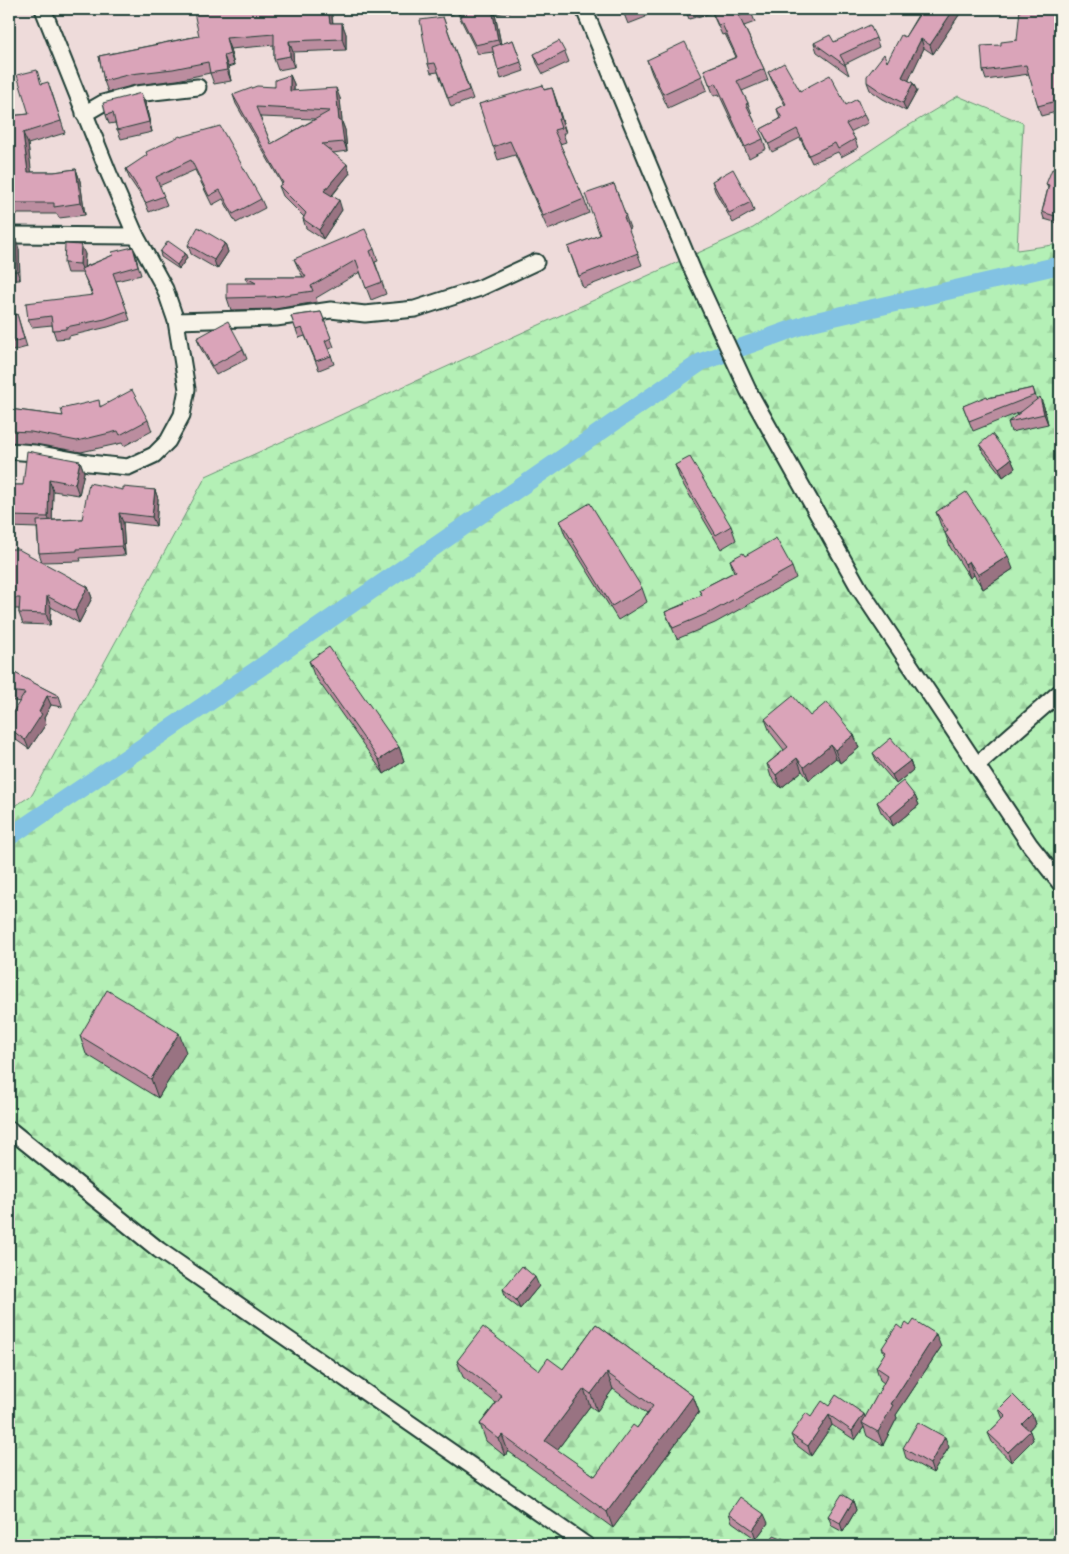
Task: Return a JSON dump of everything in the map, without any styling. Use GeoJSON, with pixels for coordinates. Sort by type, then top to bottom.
{"type":"FeatureCollection","features":[{"type":"Feature","properties":{"kind":"street"},"geometry":{"type":"LineString","coordinates":[[9,451],[128,467],[154,455],[168,441],[182,416],[187,389],[176,321],[165,289],[136,236],[84,114],[43,9]]}},
{"type":"Feature","properties":{"kind":"street"},"geometry":{"type":"LineString","coordinates":[[584,9],[692,271],[748,390],[860,588],[1030,844],[1060,883]]}},
{"type":"Feature","properties":{"kind":"street"},"geometry":{"type":"LineString","coordinates":[[84,114],[103,103],[136,94],[198,87]]}},
{"type":"Feature","properties":{"kind":"street"},"geometry":{"type":"LineString","coordinates":[[9,235],[136,236]]}},
{"type":"Feature","properties":{"kind":"street"},"geometry":{"type":"LineString","coordinates":[[176,321],[276,318],[331,310],[365,314],[415,309],[480,288],[536,262]]}},
{"type":"Feature","properties":{"kind":"street"},"geometry":{"type":"LineString","coordinates":[[977,765],[1060,692]]}},
{"type":"Feature","properties":{"kind":"street"},"geometry":{"type":"LineString","coordinates":[[9,1129],[160,1250],[586,1545]]}},
{"type":"Feature","properties":{"kind":"lane"},"geometry":{"type":"LineString","coordinates":[[1053,1545],[1060,1538]]}},
{"type":"Feature","properties":{"kind":"green space"},"geometry":{"type":"Polygon","coordinates":[[[958,96],[1023,123],[1017,250],[1060,244],[1060,1545],[9,1545],[9,810],[32,795],[206,476],[753,228],[898,132],[958,96]]]}},
{"type":"Feature","properties":{"kind":"building"},"geometry":{"type":"Polygon","coordinates":[[[199,9],[328,9],[330,23],[342,23],[342,39],[289,41],[290,56],[274,59],[274,34],[226,38],[230,54],[224,56],[227,70],[210,73],[208,62],[173,69],[131,74],[104,81],[99,56],[199,36],[194,12],[200,11],[199,9]]]}},
{"type":"Feature","properties":{"kind":"building"},"geometry":{"type":"Polygon","coordinates":[[[457,9],[492,9],[498,40],[475,45],[457,9]]]}},
{"type":"Feature","properties":{"kind":"building"},"geometry":{"type":"Polygon","coordinates":[[[622,9],[640,9],[625,15],[622,9]]]}},
{"type":"Feature","properties":{"kind":"building"},"geometry":{"type":"Polygon","coordinates":[[[711,9],[750,9],[751,11],[739,16],[764,69],[737,81],[763,139],[745,147],[716,83],[710,86],[704,70],[737,57],[722,24],[718,25],[711,9]]]}},
{"type":"Feature","properties":{"kind":"building"},"geometry":{"type":"Polygon","coordinates":[[[920,9],[954,9],[930,45],[921,39],[902,77],[913,83],[903,103],[867,82],[867,76],[884,54],[887,62],[901,35],[905,37],[922,10],[920,9]]]}},
{"type":"Feature","properties":{"kind":"building"},"geometry":{"type":"Polygon","coordinates":[[[1020,9],[1060,9],[1060,100],[1038,106],[1026,65],[983,71],[981,46],[1001,45],[1001,42],[1017,40],[1020,9]]]}},
{"type":"Feature","properties":{"kind":"building"},"geometry":{"type":"Polygon","coordinates":[[[443,17],[469,90],[448,98],[435,63],[428,64],[420,20],[443,17]]]}},
{"type":"Feature","properties":{"kind":"building"},"geometry":{"type":"Polygon","coordinates":[[[870,25],[876,38],[840,55],[846,66],[814,43],[830,35],[834,42],[870,25]]]}},
{"type":"Feature","properties":{"kind":"building"},"geometry":{"type":"Polygon","coordinates":[[[513,40],[521,62],[498,70],[492,47],[513,40]]]}},
{"type":"Feature","properties":{"kind":"building"},"geometry":{"type":"Polygon","coordinates":[[[559,41],[565,52],[540,65],[534,54],[559,41]]]}},
{"type":"Feature","properties":{"kind":"building"},"geometry":{"type":"Polygon","coordinates":[[[685,42],[702,76],[663,94],[647,60],[685,42]]]}},
{"type":"Feature","properties":{"kind":"building"},"geometry":{"type":"Polygon","coordinates":[[[784,63],[800,91],[830,75],[846,105],[857,99],[864,115],[846,124],[855,139],[838,149],[835,143],[809,155],[797,129],[769,144],[761,129],[782,118],[777,109],[786,104],[768,72],[784,63]]]}},
{"type":"Feature","properties":{"kind":"building"},"geometry":{"type":"Polygon","coordinates":[[[37,70],[41,84],[48,82],[61,121],[23,133],[28,172],[54,172],[76,169],[81,203],[54,207],[54,203],[9,203],[9,116],[29,114],[17,75],[37,70]]]}},
{"type":"Feature","properties":{"kind":"building"},"geometry":{"type":"Polygon","coordinates":[[[290,75],[290,91],[336,88],[339,121],[341,121],[344,142],[322,144],[347,164],[324,191],[339,200],[319,230],[303,219],[306,213],[279,186],[283,183],[233,95],[257,86],[275,87],[275,80],[290,75]],[[256,107],[271,144],[330,111],[256,107]]]}},
{"type":"Feature","properties":{"kind":"building"},"geometry":{"type":"Polygon","coordinates":[[[543,85],[544,90],[552,88],[561,119],[558,119],[561,128],[554,130],[584,199],[543,216],[510,141],[493,147],[479,104],[543,85]]]}},
{"type":"Feature","properties":{"kind":"building"},"geometry":{"type":"Polygon","coordinates":[[[141,93],[149,122],[117,130],[113,113],[106,115],[103,103],[141,93]]]}},
{"type":"Feature","properties":{"kind":"building"},"geometry":{"type":"Polygon","coordinates":[[[220,126],[261,199],[233,214],[220,190],[209,196],[191,160],[156,177],[164,196],[145,203],[126,169],[147,155],[146,152],[180,136],[220,126]]]}},
{"type":"Feature","properties":{"kind":"building"},"geometry":{"type":"Polygon","coordinates":[[[733,169],[751,202],[729,213],[712,181],[733,169]]]}},
{"type":"Feature","properties":{"kind":"building"},"geometry":{"type":"Polygon","coordinates":[[[1052,169],[1060,172],[1060,196],[1055,216],[1042,212],[1049,185],[1046,184],[1052,169]]]}},
{"type":"Feature","properties":{"kind":"building"},"geometry":{"type":"Polygon","coordinates":[[[614,184],[638,253],[579,276],[568,247],[600,235],[585,194],[614,184]]]}},
{"type":"Feature","properties":{"kind":"building"},"geometry":{"type":"Polygon","coordinates":[[[198,227],[225,243],[214,260],[188,245],[198,227]]]}},
{"type":"Feature","properties":{"kind":"building"},"geometry":{"type":"Polygon","coordinates":[[[365,229],[374,249],[370,251],[382,282],[366,288],[356,260],[311,286],[313,291],[271,297],[227,298],[227,283],[256,283],[245,277],[306,277],[294,259],[365,229]]]}},
{"type":"Feature","properties":{"kind":"building"},"geometry":{"type":"Polygon","coordinates":[[[16,239],[17,271],[9,271],[9,240],[16,239]]]}},
{"type":"Feature","properties":{"kind":"building"},"geometry":{"type":"Polygon","coordinates":[[[168,241],[185,253],[177,265],[160,252],[168,241]]]}},
{"type":"Feature","properties":{"kind":"building"},"geometry":{"type":"Polygon","coordinates":[[[65,244],[81,245],[80,264],[64,263],[65,244]]]}},
{"type":"Feature","properties":{"kind":"building"},"geometry":{"type":"Polygon","coordinates":[[[133,247],[138,266],[113,273],[127,311],[105,319],[66,327],[66,329],[53,330],[51,316],[28,319],[26,303],[93,295],[81,269],[113,255],[112,252],[133,247]]]}},
{"type":"Feature","properties":{"kind":"building"},"geometry":{"type":"Polygon","coordinates":[[[321,312],[331,338],[325,341],[331,356],[316,361],[302,328],[296,330],[291,316],[321,312]]]}},
{"type":"Feature","properties":{"kind":"building"},"geometry":{"type":"Polygon","coordinates":[[[17,314],[24,339],[9,343],[9,317],[17,314]]]}},
{"type":"Feature","properties":{"kind":"building"},"geometry":{"type":"Polygon","coordinates":[[[228,321],[243,349],[212,366],[197,338],[228,321]]]}},
{"type":"Feature","properties":{"kind":"building"},"geometry":{"type":"Polygon","coordinates":[[[1033,388],[1035,395],[969,421],[963,406],[987,396],[988,398],[1033,388]]]}},
{"type":"Feature","properties":{"kind":"building"},"geometry":{"type":"Polygon","coordinates":[[[132,390],[148,420],[120,435],[118,431],[77,441],[31,432],[9,431],[9,409],[63,416],[61,409],[99,400],[100,407],[132,390]]]}},
{"type":"Feature","properties":{"kind":"building"},"geometry":{"type":"Polygon","coordinates":[[[1040,397],[1044,414],[1008,422],[1040,397]]]}},
{"type":"Feature","properties":{"kind":"building"},"geometry":{"type":"Polygon","coordinates":[[[992,434],[1011,459],[999,468],[980,444],[992,434]]]}},
{"type":"Feature","properties":{"kind":"building"},"geometry":{"type":"Polygon","coordinates":[[[27,451],[80,461],[75,484],[49,479],[48,517],[9,516],[9,485],[23,485],[27,451]]]}},
{"type":"Feature","properties":{"kind":"building"},"geometry":{"type":"Polygon","coordinates":[[[690,457],[731,526],[716,535],[675,465],[690,457]]]}},
{"type":"Feature","properties":{"kind":"building"},"geometry":{"type":"Polygon","coordinates":[[[89,483],[123,490],[123,487],[155,490],[152,517],[119,513],[122,546],[39,553],[37,521],[82,519],[89,483]]]}},
{"type":"Feature","properties":{"kind":"building"},"geometry":{"type":"Polygon","coordinates":[[[966,492],[1008,556],[978,575],[969,561],[965,564],[945,533],[948,531],[936,512],[966,492]]]}},
{"type":"Feature","properties":{"kind":"building"},"geometry":{"type":"Polygon","coordinates":[[[590,503],[642,588],[612,606],[560,521],[590,503]]]}},
{"type":"Feature","properties":{"kind":"building"},"geometry":{"type":"Polygon","coordinates":[[[776,538],[792,567],[711,612],[673,628],[665,612],[702,595],[699,590],[736,571],[730,560],[743,553],[745,556],[776,538]]]}},
{"type":"Feature","properties":{"kind":"building"},"geometry":{"type":"Polygon","coordinates":[[[9,549],[18,549],[88,587],[75,611],[47,596],[46,614],[19,613],[20,598],[9,598],[9,549]]]}},
{"type":"Feature","properties":{"kind":"building"},"geometry":{"type":"Polygon","coordinates":[[[329,647],[399,747],[379,760],[309,661],[329,647]]]}},
{"type":"Feature","properties":{"kind":"building"},"geometry":{"type":"Polygon","coordinates":[[[9,670],[59,696],[47,696],[39,712],[42,714],[25,740],[9,728],[9,718],[25,693],[9,691],[9,670]]]}},
{"type":"Feature","properties":{"kind":"building"},"geometry":{"type":"Polygon","coordinates":[[[793,696],[810,716],[827,702],[854,735],[835,750],[831,745],[804,767],[797,758],[776,775],[767,764],[788,747],[765,719],[793,696]]]}},
{"type":"Feature","properties":{"kind":"building"},"geometry":{"type":"Polygon","coordinates":[[[891,738],[910,761],[892,775],[873,753],[891,738]]]}},
{"type":"Feature","properties":{"kind":"building"},"geometry":{"type":"Polygon","coordinates":[[[903,781],[915,796],[890,817],[877,802],[903,781]]]}},
{"type":"Feature","properties":{"kind":"building"},"geometry":{"type":"Polygon","coordinates":[[[107,990],[179,1033],[151,1079],[80,1036],[107,990]]]}},
{"type":"Feature","properties":{"kind":"building"},"geometry":{"type":"Polygon","coordinates":[[[522,1266],[535,1277],[516,1300],[503,1289],[522,1266]]]}},
{"type":"Feature","properties":{"kind":"building"},"geometry":{"type":"Polygon","coordinates":[[[914,1320],[936,1334],[891,1404],[893,1405],[878,1432],[862,1423],[888,1375],[876,1367],[886,1351],[882,1348],[897,1325],[902,1329],[906,1323],[910,1326],[914,1320]]]}},
{"type":"Feature","properties":{"kind":"building"},"geometry":{"type":"Polygon","coordinates":[[[596,1324],[693,1396],[607,1512],[502,1435],[499,1439],[480,1424],[502,1396],[457,1361],[483,1327],[539,1371],[548,1358],[563,1369],[596,1324]],[[607,1373],[591,1394],[584,1389],[545,1441],[595,1476],[633,1425],[637,1428],[653,1406],[607,1373]]]}},
{"type":"Feature","properties":{"kind":"building"},"geometry":{"type":"Polygon","coordinates":[[[836,1395],[864,1414],[852,1431],[829,1415],[808,1446],[791,1435],[806,1413],[811,1417],[822,1401],[829,1406],[836,1395]]]}},
{"type":"Feature","properties":{"kind":"building"},"geometry":{"type":"Polygon","coordinates":[[[1013,1395],[1032,1414],[1022,1424],[1030,1431],[1008,1452],[988,1433],[1006,1416],[999,1409],[1013,1395]]]}},
{"type":"Feature","properties":{"kind":"building"},"geometry":{"type":"Polygon","coordinates":[[[918,1422],[945,1437],[930,1464],[903,1448],[918,1422]]]}},
{"type":"Feature","properties":{"kind":"building"},"geometry":{"type":"Polygon","coordinates":[[[842,1494],[853,1501],[840,1523],[828,1516],[842,1494]]]}},
{"type":"Feature","properties":{"kind":"building"},"geometry":{"type":"Polygon","coordinates":[[[740,1497],[764,1514],[753,1530],[729,1513],[740,1497]]]}},
{"type":"Feature","properties":{"kind":"building"},"geometry":{"type":"Polygon","coordinates":[[[774,1535],[792,1542],[791,1545],[770,1545],[774,1535]]]}},
{"type":"Feature","properties":{"kind":"waterway"},"geometry":{"type":"LineString","coordinates":[[9,837],[258,669],[701,362],[812,322],[1060,265]]}}]}
